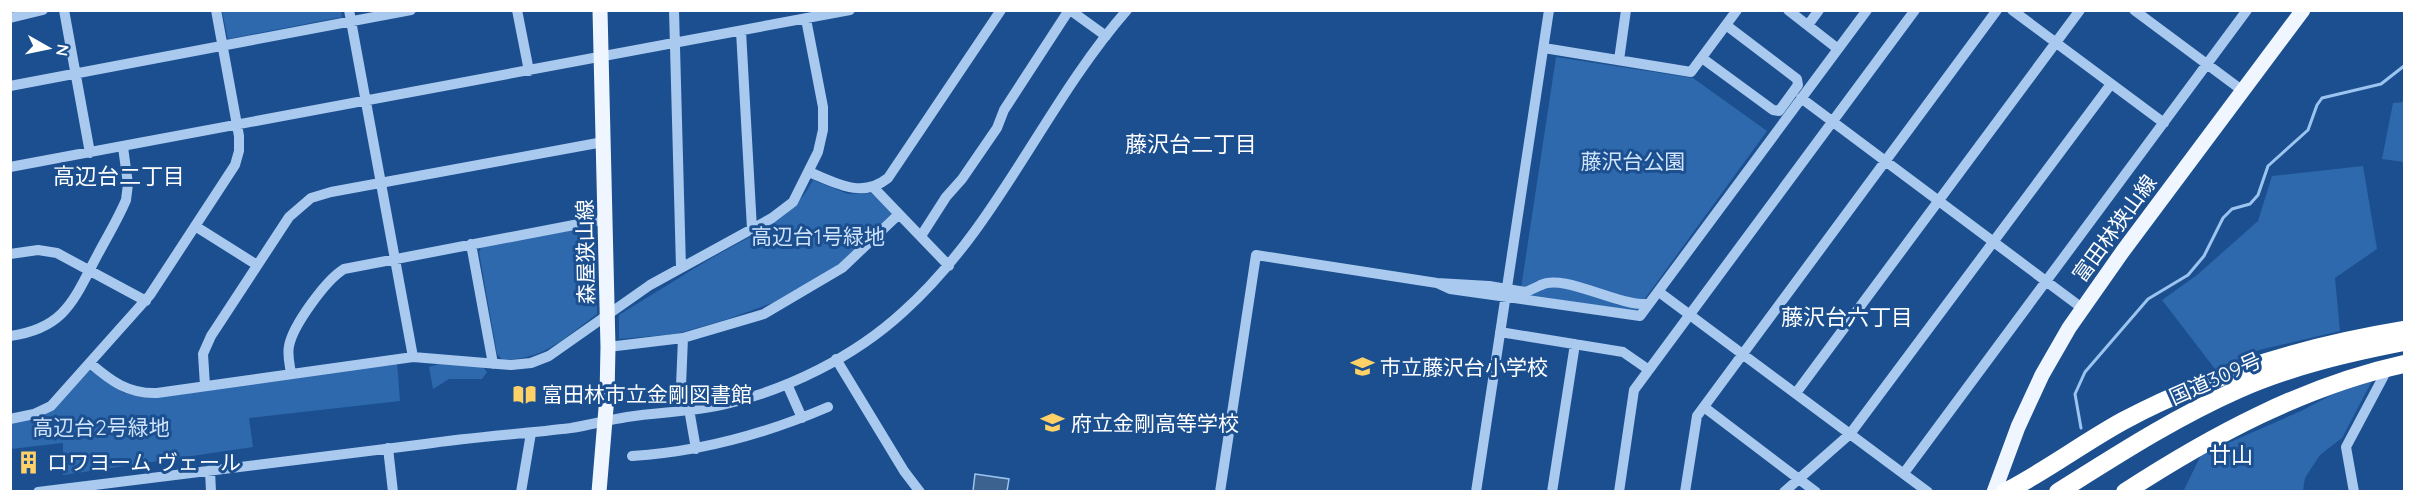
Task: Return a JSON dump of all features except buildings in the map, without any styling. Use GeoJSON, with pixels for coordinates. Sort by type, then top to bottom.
{"type":"FeatureCollection","features":[{"type":"Feature","properties":{"kind":"highway"},"geometry":{"type":"LineString","coordinates":[[2005,492],[2124,421],[2198,386],[2263,362],[2325,344],[2404,330]]}},
{"type":"Feature","properties":{"kind":"highway","name":"国道309号"},"geometry":{"type":"LineString","coordinates":[[2066,491],[2160,429],[2239,389],[2316,362],[2404,342]]}},
{"type":"Feature","properties":{"kind":"highway","name":"国道309号"},"geometry":{"type":"LineString","coordinates":[[2066,491],[2217,412],[2290,383],[2325,372],[2404,354]]}},
{"type":"Feature","properties":{"kind":"highway"},"geometry":{"type":"LineString","coordinates":[[2125,492],[2204,443],[2263,414],[2336,384],[2396,366]]}},
{"type":"Feature","properties":{"kind":"main road","name":"森屋狭山線"},"geometry":{"type":"LineString","coordinates":[[599,492],[608,347],[600,10]]}},
{"type":"Feature","properties":{"kind":"main road","name":"富田林狭山線"},"geometry":{"type":"LineString","coordinates":[[1994,492],[2018,427],[2042,375],[2082,308],[2303,10]]}},
{"type":"Feature","properties":{"kind":"street"},"geometry":{"type":"LineString","coordinates":[[10,18],[43,10]]}},
{"type":"Feature","properties":{"kind":"street"},"geometry":{"type":"LineString","coordinates":[[64,10],[90,153]]}},
{"type":"Feature","properties":{"kind":"street"},"geometry":{"type":"LineString","coordinates":[[10,419],[34,414],[51,406],[146,301],[235,165],[239,151],[237,125],[216,10]]}},
{"type":"Feature","properties":{"kind":"street"},"geometry":{"type":"LineString","coordinates":[[10,86],[223,47],[350,16],[411,10]]}},
{"type":"Feature","properties":{"kind":"street"},"geometry":{"type":"LineString","coordinates":[[517,10],[528,71]]}},
{"type":"Feature","properties":{"kind":"street"},"geometry":{"type":"LineString","coordinates":[[674,10],[681,268]]}},
{"type":"Feature","properties":{"kind":"street"},"geometry":{"type":"LineString","coordinates":[[10,167],[850,10]]}},
{"type":"Feature","properties":{"kind":"street"},"geometry":{"type":"LineString","coordinates":[[809,172],[843,187],[859,189],[879,186],[896,170],[1001,10]]}},
{"type":"Feature","properties":{"kind":"street"},"geometry":{"type":"LineString","coordinates":[[921,236],[946,196],[963,179],[997,128],[1004,110],[1069,10],[1106,36]]}},
{"type":"Feature","properties":{"kind":"street"},"geometry":{"type":"LineString","coordinates":[[38,492],[493,435],[531,433],[723,405],[787,384],[836,359],[899,316],[950,266],[977,230],[1106,36],[1127,10]]}},
{"type":"Feature","properties":{"kind":"street"},"geometry":{"type":"LineString","coordinates":[[1476,491],[1549,10]]}},
{"type":"Feature","properties":{"kind":"street"},"geometry":{"type":"LineString","coordinates":[[1619,60],[1626,10]]}},
{"type":"Feature","properties":{"kind":"street"},"geometry":{"type":"LineString","coordinates":[[1544,48],[1691,72],[1737,10]]}},
{"type":"Feature","properties":{"kind":"street"},"geometry":{"type":"LineString","coordinates":[[1788,10],[1838,49]]}},
{"type":"Feature","properties":{"kind":"street"},"geometry":{"type":"LineString","coordinates":[[1808,25],[1819,10]]}},
{"type":"Feature","properties":{"kind":"street"},"geometry":{"type":"LineString","coordinates":[[1437,283],[1450,289],[1640,316],[1867,10]]}},
{"type":"Feature","properties":{"kind":"street"},"geometry":{"type":"LineString","coordinates":[[1619,492],[1634,390],[1916,10]]}},
{"type":"Feature","properties":{"kind":"street"},"geometry":{"type":"LineString","coordinates":[[1685,492],[1697,416],[1997,10]]}},
{"type":"Feature","properties":{"kind":"street"},"geometry":{"type":"LineString","coordinates":[[2012,10],[2164,123]]}},
{"type":"Feature","properties":{"kind":"street"},"geometry":{"type":"LineString","coordinates":[[1796,393],[2080,10]]}},
{"type":"Feature","properties":{"kind":"street"},"geometry":{"type":"LineString","coordinates":[[2134,10],[2243,91]]}},
{"type":"Feature","properties":{"kind":"street"},"geometry":{"type":"LineString","coordinates":[[1904,473],[2247,10]]}},
{"type":"Feature","properties":{"kind":"street"},"geometry":{"type":"LineString","coordinates":[[350,16],[413,357]]}},
{"type":"Feature","properties":{"kind":"street"},"geometry":{"type":"LineString","coordinates":[[90,363],[118,385],[138,392],[156,393],[413,357],[521,365],[539,361],[650,285],[772,218],[793,202],[822,141],[824,119],[806,19]]}},
{"type":"Feature","properties":{"kind":"street"},"geometry":{"type":"LineString","coordinates":[[1701,58],[1773,110],[1779,111],[1798,85],[1797,79],[1726,25]]}},
{"type":"Feature","properties":{"kind":"street"},"geometry":{"type":"LineString","coordinates":[[741,31],[752,229]]}},
{"type":"Feature","properties":{"kind":"street"},"geometry":{"type":"LineString","coordinates":[[1784,492],[1850,434],[2111,84]]}},
{"type":"Feature","properties":{"kind":"street"},"geometry":{"type":"LineString","coordinates":[[1802,98],[2082,308]]}},
{"type":"Feature","properties":{"kind":"street"},"geometry":{"type":"LineString","coordinates":[[205,386],[202,361],[205,346],[289,217],[303,204],[321,195],[603,142]]}},
{"type":"Feature","properties":{"kind":"street"},"geometry":{"type":"LineString","coordinates":[[10,336],[31,332],[56,319],[70,304],[126,200],[128,184],[123,147]]}},
{"type":"Feature","properties":{"kind":"street"},"geometry":{"type":"LineString","coordinates":[[873,188],[950,266]]}},
{"type":"Feature","properties":{"kind":"street"},"geometry":{"type":"LineString","coordinates":[[608,347],[683,338],[764,314],[842,268],[899,214]]}},
{"type":"Feature","properties":{"kind":"street"},"geometry":{"type":"LineString","coordinates":[[291,374],[288,357],[291,337],[329,280],[344,269],[605,219]]}},
{"type":"Feature","properties":{"kind":"street"},"geometry":{"type":"LineString","coordinates":[[195,226],[257,265]]}},
{"type":"Feature","properties":{"kind":"street"},"geometry":{"type":"LineString","coordinates":[[471,244],[494,364]]}},
{"type":"Feature","properties":{"kind":"street"},"geometry":{"type":"LineString","coordinates":[[10,254],[48,251],[65,257],[146,301]]}},
{"type":"Feature","properties":{"kind":"street"},"geometry":{"type":"LineString","coordinates":[[1220,492],[1256,255],[1437,283],[1489,286],[1526,292],[1555,282],[1582,287],[1623,302],[1648,304]]}},
{"type":"Feature","properties":{"kind":"street"},"geometry":{"type":"LineString","coordinates":[[1659,292],[1928,492]]}},
{"type":"Feature","properties":{"kind":"street"},"geometry":{"type":"LineString","coordinates":[[1500,332],[1623,352],[1649,370]]}},
{"type":"Feature","properties":{"kind":"street"},"geometry":{"type":"LineString","coordinates":[[683,338],[685,410],[696,449]]}},
{"type":"Feature","properties":{"kind":"street"},"geometry":{"type":"LineString","coordinates":[[1552,492],[1575,344]]}},
{"type":"Feature","properties":{"kind":"street"},"geometry":{"type":"LineString","coordinates":[[836,359],[904,471],[920,492]]}},
{"type":"Feature","properties":{"kind":"street"},"geometry":{"type":"LineString","coordinates":[[2354,492],[2346,447],[2396,366]]}},
{"type":"Feature","properties":{"kind":"street"},"geometry":{"type":"LineString","coordinates":[[787,384],[802,418]]}},
{"type":"Feature","properties":{"kind":"street"},"geometry":{"type":"LineString","coordinates":[[632,456],[696,449],[774,430],[828,407]]}},
{"type":"Feature","properties":{"kind":"street"},"geometry":{"type":"LineString","coordinates":[[1704,407],[1816,492]]}},
{"type":"Feature","properties":{"kind":"street"},"geometry":{"type":"LineString","coordinates":[[521,492],[531,433]]}},
{"type":"Feature","properties":{"kind":"street"},"geometry":{"type":"LineString","coordinates":[[388,448],[393,492]]}},
{"type":"Feature","properties":{"kind":"street"},"geometry":{"type":"LineString","coordinates":[[210,470],[211,492]]}},
{"type":"Feature","properties":{"kind":"green space"},"geometry":{"type":"Polygon","coordinates":[[[222,11],[341,11],[342,17],[228,39],[222,11]]]}},
{"type":"Feature","properties":{"kind":"green space","name":"藤沢台公園"},"geometry":{"type":"Polygon","coordinates":[[[1556,57],[1693,78],[1767,131],[1636,311],[1520,295],[1556,57]]]}},
{"type":"Feature","properties":{"kind":"green space"},"geometry":{"type":"Polygon","coordinates":[[[2404,102],[2404,162],[2382,159],[2393,103],[2404,102]]]}},
{"type":"Feature","properties":{"kind":"green space"},"geometry":{"type":"Polygon","coordinates":[[[2363,166],[2377,249],[2335,278],[2340,331],[2259,350],[2215,369],[2162,300],[2197,275],[2258,221],[2272,176],[2363,166]]]}},
{"type":"Feature","properties":{"kind":"green space","name":"高辺台1号緑地"},"geometry":{"type":"Polygon","coordinates":[[[813,180],[848,194],[871,193],[892,213],[840,266],[772,303],[676,334],[619,339],[619,315],[771,225],[795,206],[813,180]]]}},
{"type":"Feature","properties":{"kind":"green space"},"geometry":{"type":"Polygon","coordinates":[[[595,225],[597,314],[554,346],[531,356],[503,360],[497,354],[479,252],[482,245],[595,225]]]}},
{"type":"Feature","properties":{"kind":"green space","name":"高辺台2号緑地"},"geometry":{"type":"Polygon","coordinates":[[[397,362],[400,401],[249,418],[253,447],[63,475],[63,443],[11,449],[10,421],[35,418],[90,370],[124,393],[144,397],[397,362]]]}},
{"type":"Feature","properties":{"kind":"green space"},"geometry":{"type":"Polygon","coordinates":[[[439,364],[483,367],[487,372],[482,379],[449,379],[433,389],[429,367],[439,364]]]}},
{"type":"Feature","properties":{"kind":"green space"},"geometry":{"type":"Polygon","coordinates":[[[2372,381],[2342,438],[2320,455],[2305,478],[2303,491],[2183,492],[2201,455],[2301,411],[2333,394],[2372,381]]]}},
{"type":"Feature","properties":{"kind":"shaded area"},"geometry":{"type":"Polygon","coordinates":[[[975,474],[1009,479],[1007,491],[973,491],[975,474]]]}},
{"type":"Feature","properties":{"kind":"waterway"},"geometry":{"type":"LineString","coordinates":[[2081,428],[2075,394],[2085,372],[2148,299],[2188,275],[2204,256],[2223,218],[2232,209],[2250,204],[2258,195],[2268,166],[2308,130],[2322,98],[2381,84],[2404,66]]}},
{"type":"Feature","properties":{"kind":"place","name":"市立藤沢台小学校"},"geometry":{"type":"Point","coordinates":[1362,367]}},
{"type":"Feature","properties":{"kind":"place","name":"富田林市立金剛図書館"},"geometry":{"type":"Point","coordinates":[524,394]}},
{"type":"Feature","properties":{"kind":"place","name":"府立金剛高等学校"},"geometry":{"type":"Point","coordinates":[1053,423]}},
{"type":"Feature","properties":{"kind":"place","name":"ロワヨーム ヴェール"},"geometry":{"type":"Point","coordinates":[29,462]}},
{"type":"Feature","properties":{"kind":"district","name":"藤沢台二丁目"},"geometry":{"type":"Point","coordinates":[1191,144]}},
{"type":"Feature","properties":{"kind":"district","name":"高辺台二丁目"},"geometry":{"type":"Point","coordinates":[119,176]}},
{"type":"Feature","properties":{"kind":"district","name":"藤沢台六丁目"},"geometry":{"type":"Point","coordinates":[1847,317]}},
{"type":"Feature","properties":{"kind":"district","name":"廿山"},"geometry":{"type":"Point","coordinates":[2231,455]}}]}
